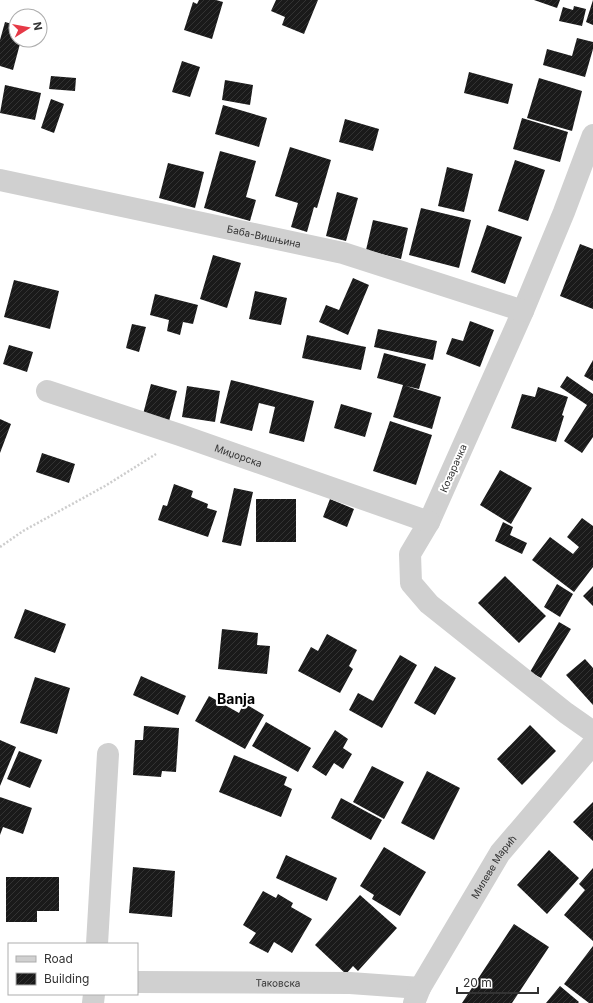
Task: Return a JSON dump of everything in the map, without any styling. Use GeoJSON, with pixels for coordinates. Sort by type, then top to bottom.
{"type":"FeatureCollection","features":[{"type":"Feature","properties":{"kind":"street","name":"Козарачка"},"geometry":{"type":"LineString","coordinates":[[592,744],[566,713],[429,604],[411,583],[410,554],[429,522],[523,311],[564,212],[593,136]]}},
{"type":"Feature","properties":{"kind":"street","name":"Баба-Вишњина"},"geometry":{"type":"LineString","coordinates":[[0,180],[343,252],[523,311]]}},
{"type":"Feature","properties":{"kind":"street","name":"Миџорска"},"geometry":{"type":"LineString","coordinates":[[47,391],[180,435],[429,522]]}},
{"type":"Feature","properties":{"kind":"street","name":"Милеве Марић"},"geometry":{"type":"LineString","coordinates":[[417,996],[500,853],[592,744]]}},
{"type":"Feature","properties":{"kind":"street"},"geometry":{"type":"LineString","coordinates":[[97,943],[108,754]]}},
{"type":"Feature","properties":{"kind":"street","name":"Таковска"},"geometry":{"type":"LineString","coordinates":[[138,982],[350,983],[417,996]]}},
{"type":"Feature","properties":{"kind":"path"},"geometry":{"type":"LineString","coordinates":[[0,547],[23,531],[105,486],[166,448],[180,435]]}},
{"type":"Feature","properties":{"kind":"building"},"geometry":{"type":"Polygon","coordinates":[[[199,0],[216,0],[223,2],[212,39],[184,30],[193,2],[197,4],[199,0]]]}},
{"type":"Feature","properties":{"kind":"building"},"geometry":{"type":"Polygon","coordinates":[[[276,0],[318,0],[304,34],[282,25],[285,17],[271,11],[276,0]]]}},
{"type":"Feature","properties":{"kind":"building"},"geometry":{"type":"Polygon","coordinates":[[[534,0],[560,0],[557,8],[534,0]]]}},
{"type":"Feature","properties":{"kind":"building"},"geometry":{"type":"Polygon","coordinates":[[[593,0],[593,25],[586,22],[593,0]]]}},
{"type":"Feature","properties":{"kind":"building"},"geometry":{"type":"Polygon","coordinates":[[[574,6],[586,9],[582,26],[559,21],[563,7],[573,10],[574,6]]]}},
{"type":"Feature","properties":{"kind":"building"},"geometry":{"type":"Polygon","coordinates":[[[5,22],[8,23],[8,48],[19,48],[13,70],[0,66],[0,40],[5,22]]]}},
{"type":"Feature","properties":{"kind":"building"},"geometry":{"type":"Polygon","coordinates":[[[577,38],[593,42],[593,49],[585,77],[543,65],[547,49],[572,56],[577,38]]]}},
{"type":"Feature","properties":{"kind":"building"},"geometry":{"type":"Polygon","coordinates":[[[182,61],[200,67],[190,97],[172,92],[182,61]]]}},
{"type":"Feature","properties":{"kind":"building"},"geometry":{"type":"Polygon","coordinates":[[[469,72],[513,84],[508,104],[464,93],[469,72]]]}},
{"type":"Feature","properties":{"kind":"building"},"geometry":{"type":"Polygon","coordinates":[[[51,76],[76,78],[75,91],[49,89],[51,76]]]}},
{"type":"Feature","properties":{"kind":"building"},"geometry":{"type":"Polygon","coordinates":[[[539,78],[582,91],[572,131],[527,118],[539,78]]]}},
{"type":"Feature","properties":{"kind":"building"},"geometry":{"type":"Polygon","coordinates":[[[225,80],[253,85],[250,105],[222,100],[225,80]]]}},
{"type":"Feature","properties":{"kind":"building"},"geometry":{"type":"Polygon","coordinates":[[[5,85],[41,93],[35,120],[0,113],[5,85]]]}},
{"type":"Feature","properties":{"kind":"building"},"geometry":{"type":"Polygon","coordinates":[[[51,99],[64,104],[54,133],[41,128],[51,99]]]}},
{"type":"Feature","properties":{"kind":"building"},"geometry":{"type":"Polygon","coordinates":[[[223,105],[267,118],[259,147],[215,134],[223,105]]]}},
{"type":"Feature","properties":{"kind":"building"},"geometry":{"type":"Polygon","coordinates":[[[522,118],[568,132],[560,162],[513,149],[522,118]]]}},
{"type":"Feature","properties":{"kind":"building"},"geometry":{"type":"Polygon","coordinates":[[[345,119],[379,129],[373,151],[339,142],[345,119]]]}},
{"type":"Feature","properties":{"kind":"building"},"geometry":{"type":"Polygon","coordinates":[[[290,147],[331,160],[317,208],[314,207],[307,232],[291,227],[298,203],[275,196],[290,147]]]}},
{"type":"Feature","properties":{"kind":"building"},"geometry":{"type":"Polygon","coordinates":[[[220,151],[256,161],[246,197],[256,200],[250,221],[204,208],[220,151]]]}},
{"type":"Feature","properties":{"kind":"building"},"geometry":{"type":"Polygon","coordinates":[[[515,160],[545,170],[528,221],[498,211],[515,160]]]}},
{"type":"Feature","properties":{"kind":"building"},"geometry":{"type":"Polygon","coordinates":[[[168,163],[204,172],[195,208],[159,198],[168,163]]]}},
{"type":"Feature","properties":{"kind":"building"},"geometry":{"type":"Polygon","coordinates":[[[447,167],[473,174],[464,212],[438,206],[447,167]]]}},
{"type":"Feature","properties":{"kind":"building"},"geometry":{"type":"Polygon","coordinates":[[[337,192],[358,198],[346,241],[326,236],[337,192]]]}},
{"type":"Feature","properties":{"kind":"building"},"geometry":{"type":"Polygon","coordinates":[[[421,208],[471,220],[459,268],[409,255],[421,208]]]}},
{"type":"Feature","properties":{"kind":"building"},"geometry":{"type":"Polygon","coordinates":[[[373,220],[408,228],[401,259],[366,250],[373,220]]]}},
{"type":"Feature","properties":{"kind":"building"},"geometry":{"type":"Polygon","coordinates":[[[487,225],[522,237],[505,284],[471,272],[487,225]]]}},
{"type":"Feature","properties":{"kind":"building"},"geometry":{"type":"Polygon","coordinates":[[[580,244],[593,249],[593,309],[560,296],[580,244]]]}},
{"type":"Feature","properties":{"kind":"building"},"geometry":{"type":"Polygon","coordinates":[[[213,255],[241,263],[227,308],[200,299],[213,255]]]}},
{"type":"Feature","properties":{"kind":"building"},"geometry":{"type":"Polygon","coordinates":[[[353,278],[369,285],[348,335],[319,322],[326,305],[339,310],[353,278]]]}},
{"type":"Feature","properties":{"kind":"building"},"geometry":{"type":"Polygon","coordinates":[[[14,280],[59,291],[50,329],[4,317],[14,280]]]}},
{"type":"Feature","properties":{"kind":"building"},"geometry":{"type":"Polygon","coordinates":[[[255,291],[287,298],[281,325],[249,319],[255,291]]]}},
{"type":"Feature","properties":{"kind":"building"},"geometry":{"type":"Polygon","coordinates":[[[155,294],[198,305],[193,324],[183,322],[180,335],[167,331],[169,320],[150,315],[155,294]]]}},
{"type":"Feature","properties":{"kind":"building"},"geometry":{"type":"Polygon","coordinates":[[[470,321],[494,330],[480,367],[446,354],[452,338],[463,341],[470,321]]]}},
{"type":"Feature","properties":{"kind":"building"},"geometry":{"type":"Polygon","coordinates":[[[132,324],[146,327],[139,352],[126,348],[132,324]]]}},
{"type":"Feature","properties":{"kind":"building"},"geometry":{"type":"Polygon","coordinates":[[[378,329],[437,341],[433,360],[374,347],[378,329]]]}},
{"type":"Feature","properties":{"kind":"building"},"geometry":{"type":"Polygon","coordinates":[[[307,335],[366,347],[361,370],[302,358],[307,335]]]}},
{"type":"Feature","properties":{"kind":"building"},"geometry":{"type":"Polygon","coordinates":[[[9,345],[33,352],[27,372],[3,364],[9,345]]]}},
{"type":"Feature","properties":{"kind":"building"},"geometry":{"type":"Polygon","coordinates":[[[384,353],[426,364],[419,389],[406,386],[441,397],[432,429],[393,417],[403,385],[377,378],[384,353]]]}},
{"type":"Feature","properties":{"kind":"building"},"geometry":{"type":"Polygon","coordinates":[[[593,360],[593,381],[584,376],[593,360]]]}},
{"type":"Feature","properties":{"kind":"building"},"geometry":{"type":"Polygon","coordinates":[[[567,376],[593,394],[593,437],[582,453],[564,441],[587,405],[560,387],[567,376]]]}},
{"type":"Feature","properties":{"kind":"building"},"geometry":{"type":"Polygon","coordinates":[[[231,380],[314,401],[304,442],[269,433],[275,407],[259,403],[252,431],[220,423],[231,380]]]}},
{"type":"Feature","properties":{"kind":"building"},"geometry":{"type":"Polygon","coordinates":[[[151,384],[177,391],[168,425],[142,418],[151,384]]]}},
{"type":"Feature","properties":{"kind":"building"},"geometry":{"type":"Polygon","coordinates":[[[187,386],[220,391],[215,422],[182,417],[187,386]]]}},
{"type":"Feature","properties":{"kind":"building"},"geometry":{"type":"Polygon","coordinates":[[[538,387],[568,397],[556,442],[511,428],[522,394],[535,397],[538,387]]]}},
{"type":"Feature","properties":{"kind":"building"},"geometry":{"type":"Polygon","coordinates":[[[341,404],[372,413],[365,437],[334,428],[341,404]]]}},
{"type":"Feature","properties":{"kind":"building"},"geometry":{"type":"Polygon","coordinates":[[[0,419],[11,424],[0,453],[0,419]]]}},
{"type":"Feature","properties":{"kind":"building"},"geometry":{"type":"Polygon","coordinates":[[[390,421],[432,435],[416,485],[373,471],[390,421]]]}},
{"type":"Feature","properties":{"kind":"building"},"geometry":{"type":"Polygon","coordinates":[[[42,453],[75,464],[69,483],[36,472],[42,453]]]}},
{"type":"Feature","properties":{"kind":"building"},"geometry":{"type":"Polygon","coordinates":[[[500,470],[532,488],[511,524],[480,505],[500,470]]]}},
{"type":"Feature","properties":{"kind":"building"},"geometry":{"type":"Polygon","coordinates":[[[174,484],[193,491],[191,497],[208,504],[207,508],[217,511],[208,537],[158,520],[163,505],[167,506],[174,484]]]}},
{"type":"Feature","properties":{"kind":"building"},"geometry":{"type":"Polygon","coordinates":[[[234,488],[253,492],[241,546],[222,542],[234,488]]]}},
{"type":"Feature","properties":{"kind":"building"},"geometry":{"type":"Polygon","coordinates":[[[256,499],[296,499],[296,542],[256,542],[256,499]]]}},
{"type":"Feature","properties":{"kind":"building"},"geometry":{"type":"Polygon","coordinates":[[[330,499],[354,509],[347,527],[323,517],[330,499]]]}},
{"type":"Feature","properties":{"kind":"building"},"geometry":{"type":"Polygon","coordinates":[[[582,518],[593,526],[593,567],[574,592],[532,560],[550,537],[573,554],[579,547],[567,537],[582,518]]]}},
{"type":"Feature","properties":{"kind":"building"},"geometry":{"type":"Polygon","coordinates":[[[503,522],[513,527],[510,535],[527,543],[522,554],[495,541],[503,522]]]}},
{"type":"Feature","properties":{"kind":"building"},"geometry":{"type":"Polygon","coordinates":[[[505,576],[546,616],[519,643],[478,603],[505,576]]]}},
{"type":"Feature","properties":{"kind":"building"},"geometry":{"type":"Polygon","coordinates":[[[557,584],[573,594],[560,617],[544,607],[557,584]]]}},
{"type":"Feature","properties":{"kind":"building"},"geometry":{"type":"Polygon","coordinates":[[[593,586],[593,606],[583,596],[593,586]]]}},
{"type":"Feature","properties":{"kind":"building"},"geometry":{"type":"Polygon","coordinates":[[[25,609],[66,624],[55,653],[14,638],[25,609]]]}},
{"type":"Feature","properties":{"kind":"building"},"geometry":{"type":"Polygon","coordinates":[[[559,622],[571,629],[541,678],[530,672],[559,622]]]}},
{"type":"Feature","properties":{"kind":"building"},"geometry":{"type":"Polygon","coordinates":[[[222,629],[258,633],[257,645],[270,646],[267,674],[218,669],[222,629]]]}},
{"type":"Feature","properties":{"kind":"building"},"geometry":{"type":"Polygon","coordinates":[[[327,634],[357,650],[349,666],[353,669],[340,693],[298,671],[311,647],[318,651],[327,634]]]}},
{"type":"Feature","properties":{"kind":"building"},"geometry":{"type":"Polygon","coordinates":[[[400,655],[417,665],[382,728],[349,710],[358,693],[373,701],[400,655]]]}},
{"type":"Feature","properties":{"kind":"building"},"geometry":{"type":"Polygon","coordinates":[[[585,659],[593,668],[593,705],[566,675],[585,659]]]}},
{"type":"Feature","properties":{"kind":"building"},"geometry":{"type":"Polygon","coordinates":[[[435,666],[456,678],[435,715],[414,703],[435,666]]]}},
{"type":"Feature","properties":{"kind":"building"},"geometry":{"type":"Polygon","coordinates":[[[141,676],[186,696],[178,715],[133,695],[141,676]]]}},
{"type":"Feature","properties":{"kind":"building"},"geometry":{"type":"Polygon","coordinates":[[[35,677],[70,688],[57,734],[20,723],[35,677]]]}},
{"type":"Feature","properties":{"kind":"building"},"geometry":{"type":"Polygon","coordinates":[[[209,696],[239,713],[244,703],[264,715],[245,749],[195,721],[209,696]]]}},
{"type":"Feature","properties":{"kind":"building"},"geometry":{"type":"Polygon","coordinates":[[[266,722],[311,748],[298,772],[252,746],[266,722]]]}},
{"type":"Feature","properties":{"kind":"building"},"geometry":{"type":"Polygon","coordinates":[[[530,725],[556,751],[522,785],[497,759],[530,725]]]}},
{"type":"Feature","properties":{"kind":"building"},"geometry":{"type":"Polygon","coordinates":[[[144,726],[179,728],[176,772],[162,771],[161,777],[133,775],[135,740],[143,740],[144,726]]]}},
{"type":"Feature","properties":{"kind":"building"},"geometry":{"type":"Polygon","coordinates":[[[335,730],[348,739],[343,748],[352,754],[343,769],[334,763],[326,776],[312,767],[335,730]]]}},
{"type":"Feature","properties":{"kind":"building"},"geometry":{"type":"Polygon","coordinates":[[[0,740],[16,747],[0,786],[0,740]]]}},
{"type":"Feature","properties":{"kind":"building"},"geometry":{"type":"Polygon","coordinates":[[[19,751],[42,760],[30,788],[7,779],[19,751]]]}},
{"type":"Feature","properties":{"kind":"building"},"geometry":{"type":"Polygon","coordinates":[[[234,755],[287,777],[284,785],[292,789],[281,817],[219,792],[234,755]]]}},
{"type":"Feature","properties":{"kind":"building"},"geometry":{"type":"Polygon","coordinates":[[[372,766],[404,782],[384,819],[353,802],[372,766]]]}},
{"type":"Feature","properties":{"kind":"building"},"geometry":{"type":"Polygon","coordinates":[[[427,771],[460,788],[434,840],[401,823],[427,771]]]}},
{"type":"Feature","properties":{"kind":"building"},"geometry":{"type":"Polygon","coordinates":[[[0,797],[32,808],[23,834],[3,827],[0,835],[0,797]]]}},
{"type":"Feature","properties":{"kind":"building"},"geometry":{"type":"Polygon","coordinates":[[[341,798],[382,820],[371,840],[331,818],[341,798]]]}},
{"type":"Feature","properties":{"kind":"building"},"geometry":{"type":"Polygon","coordinates":[[[593,802],[593,841],[573,822],[593,802]]]}},
{"type":"Feature","properties":{"kind":"building"},"geometry":{"type":"Polygon","coordinates":[[[384,847],[426,872],[400,916],[372,899],[374,895],[360,886],[384,847]]]}},
{"type":"Feature","properties":{"kind":"building"},"geometry":{"type":"Polygon","coordinates":[[[549,850],[579,878],[547,914],[517,885],[549,850]]]}},
{"type":"Feature","properties":{"kind":"building"},"geometry":{"type":"Polygon","coordinates":[[[286,855],[337,878],[327,901],[276,878],[286,855]]]}},
{"type":"Feature","properties":{"kind":"building"},"geometry":{"type":"Polygon","coordinates":[[[133,867],[175,871],[172,917],[129,913],[133,867]]]}},
{"type":"Feature","properties":{"kind":"building"},"geometry":{"type":"Polygon","coordinates":[[[593,868],[593,941],[564,915],[585,890],[579,884],[593,868]]]}},
{"type":"Feature","properties":{"kind":"building"},"geometry":{"type":"Polygon","coordinates":[[[6,877],[59,877],[59,911],[37,911],[37,922],[6,922],[6,877]]]}},
{"type":"Feature","properties":{"kind":"building"},"geometry":{"type":"Polygon","coordinates":[[[263,891],[276,898],[278,894],[293,903],[291,907],[312,919],[292,953],[274,942],[268,953],[249,943],[256,933],[243,925],[263,891]]]}},
{"type":"Feature","properties":{"kind":"building"},"geometry":{"type":"Polygon","coordinates":[[[360,895],[397,928],[358,971],[353,966],[346,974],[315,945],[360,895]]]}},
{"type":"Feature","properties":{"kind":"building"},"geometry":{"type":"Polygon","coordinates":[[[514,924],[549,947],[512,1003],[462,1003],[514,924]]]}},
{"type":"Feature","properties":{"kind":"building"},"geometry":{"type":"Polygon","coordinates":[[[593,946],[593,1003],[589,1003],[564,984],[593,946]]]}},
{"type":"Feature","properties":{"kind":"building"},"geometry":{"type":"Polygon","coordinates":[[[560,986],[579,1002],[546,1003],[560,986]]]}},
{"type":"Feature","properties":{"kind":"district","name":"Banja"},"geometry":{"type":"Point","coordinates":[236,698]}}]}
